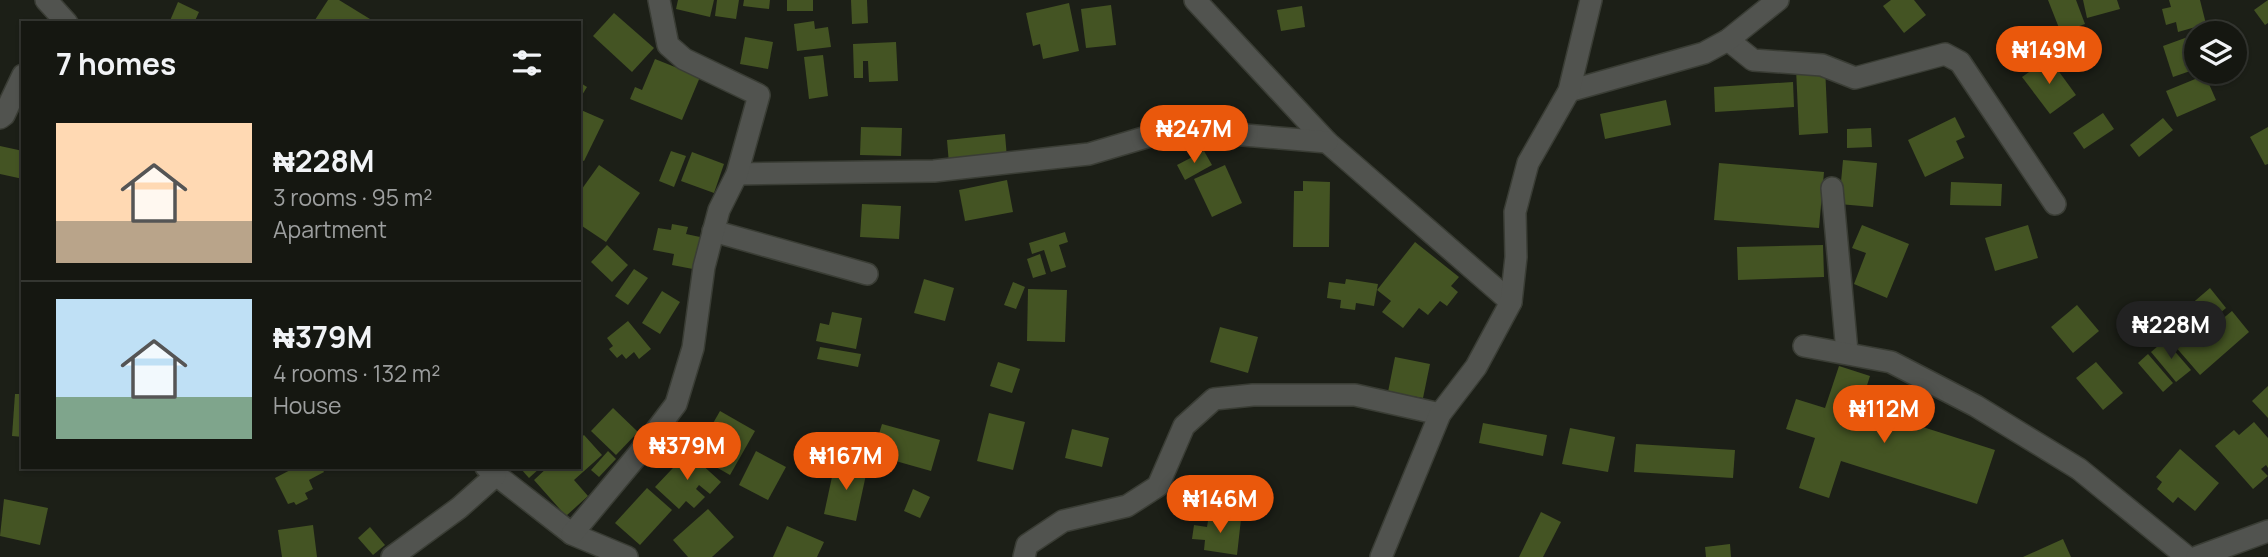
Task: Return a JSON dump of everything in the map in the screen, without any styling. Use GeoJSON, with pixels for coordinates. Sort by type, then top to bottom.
{"type":"FeatureCollection","features":[{"type":"Feature","properties":{"kind":"street"},"geometry":{"type":"LineString","coordinates":[[572,534],[676,404],[693,348],[704,267],[713,230],[719,210],[737,174],[759,95],[684,59],[668,45],[659,0]]}},
{"type":"Feature","properties":{"kind":"street"},"geometry":{"type":"LineString","coordinates":[[1195,0],[1327,142],[1511,302]]}},
{"type":"Feature","properties":{"kind":"street"},"geometry":{"type":"LineString","coordinates":[[1381,557],[1440,414],[1476,367],[1511,302],[1516,257],[1516,212],[1528,163],[1569,92],[1591,0]]}},
{"type":"Feature","properties":{"kind":"street"},"geometry":{"type":"LineString","coordinates":[[1569,92],[1704,54],[1728,40],[1778,0]]}},
{"type":"Feature","properties":{"kind":"street"},"geometry":{"type":"LineString","coordinates":[[1728,40],[1753,60],[1822,65],[1855,78],[1945,54],[1960,62],[2055,204]]}},
{"type":"Feature","properties":{"kind":"street"},"geometry":{"type":"LineString","coordinates":[[0,118],[21,79]]}},
{"type":"Feature","properties":{"kind":"street"},"geometry":{"type":"LineString","coordinates":[[737,174],[934,171],[1089,154],[1150,136],[1197,131],[1327,142]]}},
{"type":"Feature","properties":{"kind":"street"},"geometry":{"type":"LineString","coordinates":[[1832,188],[1847,352]]}},
{"type":"Feature","properties":{"kind":"street"},"geometry":{"type":"LineString","coordinates":[[713,230],[867,274]]}},
{"type":"Feature","properties":{"kind":"street"},"geometry":{"type":"LineString","coordinates":[[1804,346],[1891,362],[1976,406],[2079,469],[2187,557]]}},
{"type":"Feature","properties":{"kind":"street"},"geometry":{"type":"LineString","coordinates":[[1024,557],[1027,545],[1063,521],[1127,506],[1158,486],[1184,426],[1214,399],[1253,395],[1355,396],[1440,414]]}},
{"type":"Feature","properties":{"kind":"street"},"geometry":{"type":"LineString","coordinates":[[391,557],[459,508],[491,471],[592,551],[627,557]]}},
{"type":"Feature","properties":{"kind":"street"},"geometry":{"type":"LineString","coordinates":[[2197,557],[2268,531]]}},
{"type":"Feature","properties":{"kind":"building"},"geometry":{"type":"Polygon","coordinates":[[[328,0],[339,0],[370,19],[368,21],[314,21],[328,0]]]}},
{"type":"Feature","properties":{"kind":"building"},"geometry":{"type":"Polygon","coordinates":[[[678,0],[714,0],[710,17],[676,9],[678,0]]]}},
{"type":"Feature","properties":{"kind":"building"},"geometry":{"type":"Polygon","coordinates":[[[717,0],[739,0],[736,19],[715,16],[717,0]]]}},
{"type":"Feature","properties":{"kind":"building"},"geometry":{"type":"Polygon","coordinates":[[[744,0],[770,0],[769,9],[743,6],[744,0]]]}},
{"type":"Feature","properties":{"kind":"building"},"geometry":{"type":"Polygon","coordinates":[[[787,0],[813,0],[813,11],[787,11],[787,0]]]}},
{"type":"Feature","properties":{"kind":"building"},"geometry":{"type":"Polygon","coordinates":[[[851,0],[867,0],[868,23],[852,24],[851,0]]]}},
{"type":"Feature","properties":{"kind":"building"},"geometry":{"type":"Polygon","coordinates":[[[1891,0],[1914,0],[1926,15],[1904,33],[1883,6],[1891,0]]]}},
{"type":"Feature","properties":{"kind":"building"},"geometry":{"type":"Polygon","coordinates":[[[2048,0],[2076,0],[2085,24],[2061,33],[2048,0]]]}},
{"type":"Feature","properties":{"kind":"building"},"geometry":{"type":"Polygon","coordinates":[[[2083,0],[2117,0],[2120,9],[2087,18],[2083,0]]]}},
{"type":"Feature","properties":{"kind":"building"},"geometry":{"type":"Polygon","coordinates":[[[2169,0],[2200,0],[2205,21],[2184,21],[2184,30],[2178,32],[2176,22],[2166,25],[2162,9],[2171,7],[2169,0]]]}},
{"type":"Feature","properties":{"kind":"building"},"geometry":{"type":"Polygon","coordinates":[[[2268,0],[2268,23],[2265,25],[2254,10],[2268,0]]]}},
{"type":"Feature","properties":{"kind":"building"},"geometry":{"type":"Polygon","coordinates":[[[178,2],[199,12],[195,21],[170,21],[178,2]]]}},
{"type":"Feature","properties":{"kind":"building"},"geometry":{"type":"Polygon","coordinates":[[[1069,3],[1079,51],[1043,59],[1040,44],[1033,46],[1026,13],[1069,3]]]}},
{"type":"Feature","properties":{"kind":"building"},"geometry":{"type":"Polygon","coordinates":[[[1111,5],[1116,45],[1086,48],[1081,9],[1111,5]]]}},
{"type":"Feature","properties":{"kind":"building"},"geometry":{"type":"Polygon","coordinates":[[[1302,6],[1305,27],[1281,31],[1277,10],[1302,6]]]}},
{"type":"Feature","properties":{"kind":"building"},"geometry":{"type":"Polygon","coordinates":[[[614,13],[654,48],[632,72],[593,36],[614,13]]]}},
{"type":"Feature","properties":{"kind":"building"},"geometry":{"type":"Polygon","coordinates":[[[814,21],[815,29],[828,27],[831,47],[797,51],[794,24],[814,21]]]}},
{"type":"Feature","properties":{"kind":"building"},"geometry":{"type":"Polygon","coordinates":[[[745,37],[773,42],[768,69],[740,64],[745,37]]]}},
{"type":"Feature","properties":{"kind":"building"},"geometry":{"type":"Polygon","coordinates":[[[2184,38],[2184,73],[2173,77],[2163,46],[2184,38]]]}},
{"type":"Feature","properties":{"kind":"building"},"geometry":{"type":"Polygon","coordinates":[[[896,42],[898,81],[869,82],[868,61],[863,61],[863,78],[854,78],[853,44],[896,42]]]}},
{"type":"Feature","properties":{"kind":"building"},"geometry":{"type":"Polygon","coordinates":[[[823,55],[828,96],[809,99],[804,57],[823,55]]]}},
{"type":"Feature","properties":{"kind":"building"},"geometry":{"type":"Polygon","coordinates":[[[2049,58],[2076,95],[2050,114],[2022,77],[2049,58]]]}},
{"type":"Feature","properties":{"kind":"building"},"geometry":{"type":"Polygon","coordinates":[[[655,59],[700,77],[682,120],[630,99],[635,87],[642,90],[655,59]]]}},
{"type":"Feature","properties":{"kind":"building"},"geometry":{"type":"Polygon","coordinates":[[[1825,66],[1828,133],[1799,135],[1796,68],[1825,66]]]}},
{"type":"Feature","properties":{"kind":"building"},"geometry":{"type":"Polygon","coordinates":[[[1793,82],[1794,107],[1715,112],[1714,87],[1793,82]]]}},
{"type":"Feature","properties":{"kind":"building"},"geometry":{"type":"Polygon","coordinates":[[[581,83],[587,87],[581,97],[581,83]]]}},
{"type":"Feature","properties":{"kind":"building"},"geometry":{"type":"Polygon","coordinates":[[[2184,84],[2209,84],[2216,100],[2177,117],[2166,91],[2184,84]]]}},
{"type":"Feature","properties":{"kind":"building"},"geometry":{"type":"Polygon","coordinates":[[[1666,100],[1671,125],[1605,139],[1600,114],[1666,100]]]}},
{"type":"Feature","properties":{"kind":"building"},"geometry":{"type":"Polygon","coordinates":[[[581,110],[604,120],[584,161],[581,160],[581,110]]]}},
{"type":"Feature","properties":{"kind":"building"},"geometry":{"type":"Polygon","coordinates":[[[2103,113],[2114,129],[2084,149],[2073,133],[2103,113]]]}},
{"type":"Feature","properties":{"kind":"building"},"geometry":{"type":"Polygon","coordinates":[[[1955,117],[1965,137],[1956,141],[1964,158],[1925,177],[1908,140],[1955,117]]]}},
{"type":"Feature","properties":{"kind":"building"},"geometry":{"type":"Polygon","coordinates":[[[2163,118],[2173,130],[2139,157],[2130,145],[2163,118]]]}},
{"type":"Feature","properties":{"kind":"building"},"geometry":{"type":"Polygon","coordinates":[[[861,127],[902,128],[901,156],[860,155],[861,127]]]}},
{"type":"Feature","properties":{"kind":"building"},"geometry":{"type":"Polygon","coordinates":[[[2268,127],[2268,164],[2265,165],[2250,137],[2268,127]]]}},
{"type":"Feature","properties":{"kind":"building"},"geometry":{"type":"Polygon","coordinates":[[[1871,128],[1872,147],[1847,148],[1847,129],[1871,128]]]}},
{"type":"Feature","properties":{"kind":"building"},"geometry":{"type":"Polygon","coordinates":[[[1005,134],[1007,158],[949,164],[947,140],[1005,134]]]}},
{"type":"Feature","properties":{"kind":"building"},"geometry":{"type":"Polygon","coordinates":[[[0,146],[21,151],[21,179],[0,174],[0,146]]]}},
{"type":"Feature","properties":{"kind":"building"},"geometry":{"type":"Polygon","coordinates":[[[671,151],[686,156],[674,187],[659,181],[671,151]]]}},
{"type":"Feature","properties":{"kind":"building"},"geometry":{"type":"Polygon","coordinates":[[[1204,151],[1212,165],[1185,180],[1177,165],[1204,151]]]}},
{"type":"Feature","properties":{"kind":"building"},"geometry":{"type":"Polygon","coordinates":[[[692,152],[724,164],[714,193],[681,181],[692,152]]]}},
{"type":"Feature","properties":{"kind":"building"},"geometry":{"type":"Polygon","coordinates":[[[1843,160],[1877,163],[1873,207],[1839,204],[1843,160]]]}},
{"type":"Feature","properties":{"kind":"building"},"geometry":{"type":"Polygon","coordinates":[[[1719,163],[1824,172],[1819,228],[1714,220],[1719,163]]]}},
{"type":"Feature","properties":{"kind":"building"},"geometry":{"type":"Polygon","coordinates":[[[599,165],[640,193],[606,242],[581,225],[581,190],[599,165]]]}},
{"type":"Feature","properties":{"kind":"building"},"geometry":{"type":"Polygon","coordinates":[[[1225,165],[1242,203],[1212,217],[1194,179],[1225,165]]]}},
{"type":"Feature","properties":{"kind":"building"},"geometry":{"type":"Polygon","coordinates":[[[1007,180],[1013,212],[965,221],[959,190],[1007,180]]]}},
{"type":"Feature","properties":{"kind":"building"},"geometry":{"type":"Polygon","coordinates":[[[1303,181],[1330,182],[1329,247],[1293,247],[1294,191],[1303,191],[1303,181]]]}},
{"type":"Feature","properties":{"kind":"building"},"geometry":{"type":"Polygon","coordinates":[[[1951,182],[2002,184],[2001,206],[1950,205],[1951,182]]]}},
{"type":"Feature","properties":{"kind":"building"},"geometry":{"type":"Polygon","coordinates":[[[862,204],[901,206],[899,239],[860,237],[862,204]]]}},
{"type":"Feature","properties":{"kind":"building"},"geometry":{"type":"Polygon","coordinates":[[[672,224],[688,227],[686,234],[700,237],[693,269],[672,265],[674,254],[653,250],[658,228],[671,230],[672,224]]]}},
{"type":"Feature","properties":{"kind":"building"},"geometry":{"type":"Polygon","coordinates":[[[1862,225],[1909,244],[1887,298],[1854,284],[1866,253],[1852,248],[1862,225]]]}},
{"type":"Feature","properties":{"kind":"building"},"geometry":{"type":"Polygon","coordinates":[[[2028,225],[2038,258],[1995,271],[1985,238],[2028,225]]]}},
{"type":"Feature","properties":{"kind":"building"},"geometry":{"type":"Polygon","coordinates":[[[1065,232],[1068,242],[1059,245],[1066,267],[1051,272],[1044,250],[1032,254],[1029,243],[1065,232]]]}},
{"type":"Feature","properties":{"kind":"building"},"geometry":{"type":"Polygon","coordinates":[[[1415,242],[1459,277],[1451,286],[1458,292],[1447,306],[1440,301],[1428,315],[1419,308],[1403,328],[1382,312],[1391,301],[1377,290],[1415,242]]]}},
{"type":"Feature","properties":{"kind":"building"},"geometry":{"type":"Polygon","coordinates":[[[607,245],[628,265],[612,282],[591,262],[607,245]]]}},
{"type":"Feature","properties":{"kind":"building"},"geometry":{"type":"Polygon","coordinates":[[[1823,245],[1824,277],[1738,280],[1737,247],[1823,245]]]}},
{"type":"Feature","properties":{"kind":"building"},"geometry":{"type":"Polygon","coordinates":[[[1040,254],[1046,274],[1033,278],[1027,259],[1040,254]]]}},
{"type":"Feature","properties":{"kind":"building"},"geometry":{"type":"Polygon","coordinates":[[[634,269],[648,278],[628,305],[615,296],[634,269]]]}},
{"type":"Feature","properties":{"kind":"building"},"geometry":{"type":"Polygon","coordinates":[[[924,279],[954,288],[945,321],[914,313],[924,279]]]}},
{"type":"Feature","properties":{"kind":"building"},"geometry":{"type":"Polygon","coordinates":[[[1346,279],[1378,284],[1374,306],[1356,303],[1355,310],[1340,308],[1341,300],[1327,298],[1329,282],[1345,284],[1346,279]]]}},
{"type":"Feature","properties":{"kind":"building"},"geometry":{"type":"Polygon","coordinates":[[[1013,282],[1025,287],[1016,309],[1004,305],[1013,282]]]}},
{"type":"Feature","properties":{"kind":"building"},"geometry":{"type":"Polygon","coordinates":[[[2210,288],[2226,308],[2211,321],[2215,325],[2232,311],[2249,332],[2200,375],[2161,330],[2210,288]]]}},
{"type":"Feature","properties":{"kind":"building"},"geometry":{"type":"Polygon","coordinates":[[[1028,289],[1067,290],[1065,342],[1027,341],[1028,289]]]}},
{"type":"Feature","properties":{"kind":"building"},"geometry":{"type":"Polygon","coordinates":[[[662,291],[680,302],[660,334],[642,323],[662,291]]]}},
{"type":"Feature","properties":{"kind":"building"},"geometry":{"type":"Polygon","coordinates":[[[2077,305],[2099,331],[2073,353],[2051,327],[2077,305]]]}},
{"type":"Feature","properties":{"kind":"building"},"geometry":{"type":"Polygon","coordinates":[[[832,312],[862,318],[856,349],[816,341],[820,323],[829,325],[832,312]]]}},
{"type":"Feature","properties":{"kind":"building"},"geometry":{"type":"Polygon","coordinates":[[[628,321],[651,349],[639,359],[634,352],[626,359],[622,354],[617,358],[609,349],[613,346],[607,338],[628,321]]]}},
{"type":"Feature","properties":{"kind":"building"},"geometry":{"type":"Polygon","coordinates":[[[1220,327],[1258,337],[1248,373],[1210,362],[1220,327]]]}},
{"type":"Feature","properties":{"kind":"building"},"geometry":{"type":"Polygon","coordinates":[[[2165,340],[2191,370],[2176,382],[2151,352],[2165,340]]]}},
{"type":"Feature","properties":{"kind":"building"},"geometry":{"type":"Polygon","coordinates":[[[820,347],[861,354],[858,367],[817,359],[820,347]]]}},
{"type":"Feature","properties":{"kind":"building"},"geometry":{"type":"Polygon","coordinates":[[[2148,354],[2173,383],[2163,392],[2138,363],[2148,354]]]}},
{"type":"Feature","properties":{"kind":"building"},"geometry":{"type":"Polygon","coordinates":[[[1395,357],[1430,364],[1423,398],[1388,392],[1395,357]]]}},
{"type":"Feature","properties":{"kind":"building"},"geometry":{"type":"Polygon","coordinates":[[[998,362],[1020,369],[1012,393],[990,386],[998,362]]]}},
{"type":"Feature","properties":{"kind":"building"},"geometry":{"type":"Polygon","coordinates":[[[2096,362],[2123,393],[2103,410],[2076,378],[2096,362]]]}},
{"type":"Feature","properties":{"kind":"building"},"geometry":{"type":"Polygon","coordinates":[[[1839,366],[1870,376],[1860,407],[1995,450],[1977,504],[1841,461],[1829,498],[1799,488],[1815,438],[1786,429],[1796,399],[1825,408],[1839,366]]]}},
{"type":"Feature","properties":{"kind":"building"},"geometry":{"type":"Polygon","coordinates":[[[2268,386],[2268,418],[2252,401],[2268,386]]]}},
{"type":"Feature","properties":{"kind":"building"},"geometry":{"type":"Polygon","coordinates":[[[15,394],[21,394],[21,437],[12,436],[15,394]]]}},
{"type":"Feature","properties":{"kind":"building"},"geometry":{"type":"Polygon","coordinates":[[[613,408],[638,432],[616,455],[591,431],[613,408]]]}},
{"type":"Feature","properties":{"kind":"building"},"geometry":{"type":"Polygon","coordinates":[[[720,411],[755,431],[730,475],[695,455],[720,411]]]}},
{"type":"Feature","properties":{"kind":"building"},"geometry":{"type":"Polygon","coordinates":[[[989,413],[1025,422],[1013,470],[977,461],[989,413]]]}},
{"type":"Feature","properties":{"kind":"building"},"geometry":{"type":"Polygon","coordinates":[[[2254,422],[2268,438],[2268,468],[2266,465],[2261,469],[2268,476],[2253,489],[2215,446],[2234,430],[2239,435],[2254,422]]]}},
{"type":"Feature","properties":{"kind":"building"},"geometry":{"type":"Polygon","coordinates":[[[1483,423],[1547,435],[1543,456],[1479,443],[1483,423]]]}},
{"type":"Feature","properties":{"kind":"building"},"geometry":{"type":"Polygon","coordinates":[[[882,424],[940,440],[931,471],[892,460],[889,470],[870,464],[882,424]]]}},
{"type":"Feature","properties":{"kind":"building"},"geometry":{"type":"Polygon","coordinates":[[[1570,428],[1615,437],[1608,472],[1562,464],[1570,428]]]}},
{"type":"Feature","properties":{"kind":"building"},"geometry":{"type":"Polygon","coordinates":[[[1072,429],[1109,438],[1102,467],[1065,458],[1072,429]]]}},
{"type":"Feature","properties":{"kind":"building"},"geometry":{"type":"Polygon","coordinates":[[[584,435],[602,455],[574,480],[588,496],[566,516],[534,480],[546,469],[581,469],[581,437],[584,435]]]}},
{"type":"Feature","properties":{"kind":"building"},"geometry":{"type":"Polygon","coordinates":[[[1636,444],[1735,450],[1733,478],[1634,472],[1636,444]]]}},
{"type":"Feature","properties":{"kind":"building"},"geometry":{"type":"Polygon","coordinates":[[[2180,449],[2219,483],[2195,511],[2178,497],[2173,503],[2157,489],[2162,482],[2156,477],[2180,449]]]}},
{"type":"Feature","properties":{"kind":"building"},"geometry":{"type":"Polygon","coordinates":[[[608,451],[616,459],[599,477],[591,470],[608,451]]]}},
{"type":"Feature","properties":{"kind":"building"},"geometry":{"type":"Polygon","coordinates":[[[756,451],[786,467],[768,500],[739,485],[756,451]]]}},
{"type":"Feature","properties":{"kind":"building"},"geometry":{"type":"Polygon","coordinates":[[[688,452],[721,482],[710,494],[699,485],[696,489],[705,497],[694,508],[686,501],[679,509],[655,487],[688,452]]]}},
{"type":"Feature","properties":{"kind":"building"},"geometry":{"type":"Polygon","coordinates":[[[835,463],[867,470],[856,521],[824,514],[835,463]]]}},
{"type":"Feature","properties":{"kind":"building"},"geometry":{"type":"Polygon","coordinates":[[[292,469],[322,469],[324,472],[309,480],[313,489],[305,493],[308,499],[296,505],[294,502],[288,504],[275,478],[292,469]]]}},
{"type":"Feature","properties":{"kind":"building"},"geometry":{"type":"Polygon","coordinates":[[[521,469],[539,469],[529,478],[521,469]]]}},
{"type":"Feature","properties":{"kind":"building"},"geometry":{"type":"Polygon","coordinates":[[[647,488],[672,510],[640,545],[615,523],[647,488]]]}},
{"type":"Feature","properties":{"kind":"building"},"geometry":{"type":"Polygon","coordinates":[[[913,489],[930,497],[920,518],[904,511],[913,489]]]}},
{"type":"Feature","properties":{"kind":"building"},"geometry":{"type":"Polygon","coordinates":[[[4,499],[48,508],[40,545],[0,536],[4,499]]]}},
{"type":"Feature","properties":{"kind":"building"},"geometry":{"type":"Polygon","coordinates":[[[708,509],[734,537],[712,557],[688,557],[673,540],[708,509]]]}},
{"type":"Feature","properties":{"kind":"building"},"geometry":{"type":"Polygon","coordinates":[[[1541,512],[1561,522],[1543,557],[1519,557],[1541,512]]]}},
{"type":"Feature","properties":{"kind":"building"},"geometry":{"type":"Polygon","coordinates":[[[1209,515],[1241,519],[1237,555],[1204,550],[1205,540],[1192,539],[1194,525],[1207,527],[1209,515]]]}},
{"type":"Feature","properties":{"kind":"building"},"geometry":{"type":"Polygon","coordinates":[[[313,525],[317,557],[282,557],[278,530],[313,525]]]}},
{"type":"Feature","properties":{"kind":"building"},"geometry":{"type":"Polygon","coordinates":[[[787,526],[824,542],[817,557],[773,557],[787,526]]]}},
{"type":"Feature","properties":{"kind":"building"},"geometry":{"type":"Polygon","coordinates":[[[370,527],[385,545],[373,555],[358,538],[370,527]]]}},
{"type":"Feature","properties":{"kind":"building"},"geometry":{"type":"Polygon","coordinates":[[[2063,539],[2071,557],[2023,557],[2063,539]]]}},
{"type":"Feature","properties":{"kind":"building"},"geometry":{"type":"Polygon","coordinates":[[[1730,544],[1731,557],[1706,557],[1705,547],[1730,544]]]}}]}
